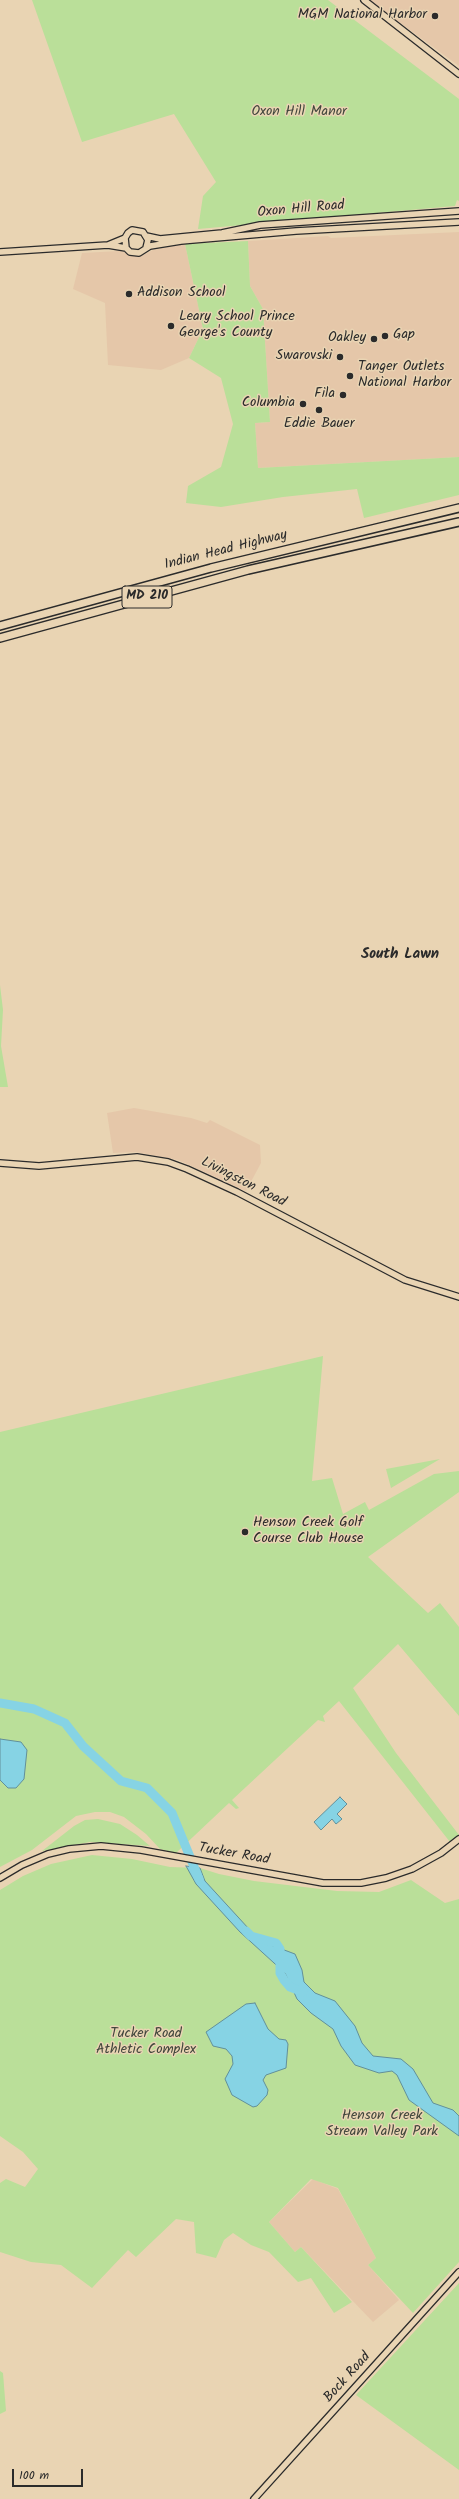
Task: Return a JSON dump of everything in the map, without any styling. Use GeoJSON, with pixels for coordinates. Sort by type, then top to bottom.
{"type":"FeatureCollection","features":[{"type":"Feature","properties":{"kind":"highway","name":"Indian Head Highway"},"geometry":{"type":"LineString","coordinates":[[0,626],[211,568],[459,508]]}},
{"type":"Feature","properties":{"kind":"highway","name":"Indian Head Highway"},"geometry":{"type":"LineString","coordinates":[[0,638],[248,570],[459,522]]}},
{"type":"Feature","properties":{"kind":"highway"},"geometry":{"type":"LineString","coordinates":[[418,532],[459,527]]}},
{"type":"Feature","properties":{"kind":"main road"},"geometry":{"type":"LineString","coordinates":[[364,0],[459,74]]}},
{"type":"Feature","properties":{"kind":"main road","name":"Oxon Hill Road"},"geometry":{"type":"LineString","coordinates":[[146,236],[160,239],[222,233],[260,225],[459,211]]}},
{"type":"Feature","properties":{"kind":"main road","name":"Oxon Hill Road"},"geometry":{"type":"LineString","coordinates":[[146,248],[157,244],[250,235],[459,222]]}},
{"type":"Feature","properties":{"kind":"main road"},"geometry":{"type":"LineString","coordinates":[[0,252],[108,245],[126,248],[134,253],[138,253],[146,248],[146,236],[143,232],[132,230],[125,238],[108,245]]}},
{"type":"Feature","properties":{"kind":"main road"},"geometry":{"type":"LineString","coordinates":[[125,238],[126,248]]}},
{"type":"Feature","properties":{"kind":"main road","name":"Livingston Road"},"geometry":{"type":"LineString","coordinates":[[0,1163],[39,1166],[137,1157],[170,1163],[187,1168],[237,1192],[399,1277],[434,1291],[459,1298]]}},
{"type":"Feature","properties":{"kind":"main road","name":"Tucker Road"},"geometry":{"type":"LineString","coordinates":[[0,1878],[43,1856],[84,1847],[115,1846],[323,1883],[361,1883],[390,1877],[417,1867],[459,1839]]}},
{"type":"Feature","properties":{"kind":"main road","name":"Bock Road"},"geometry":{"type":"LineString","coordinates":[[254,2499],[459,2272]]}},
{"type":"Feature","properties":{"kind":"shaded area"},"geometry":{"type":"Polygon","coordinates":[[[369,0],[459,0],[459,66],[369,0]]]}},
{"type":"Feature","properties":{"kind":"shaded area"},"geometry":{"type":"Polygon","coordinates":[[[459,232],[459,457],[258,468],[255,423],[270,422],[263,309],[250,286],[248,241],[328,236],[331,238],[459,232]]]}},
{"type":"Feature","properties":{"kind":"shaded area"},"geometry":{"type":"Polygon","coordinates":[[[185,244],[203,329],[189,358],[161,370],[108,365],[105,303],[73,289],[82,253],[119,251],[141,256],[153,250],[185,244]]]}},
{"type":"Feature","properties":{"kind":"shaded area"},"geometry":{"type":"Polygon","coordinates":[[[134,1108],[191,1118],[207,1123],[210,1120],[260,1145],[261,1163],[246,1191],[178,1160],[136,1152],[113,1153],[107,1113],[134,1108]]]}},
{"type":"Feature","properties":{"kind":"shaded area"},"geometry":{"type":"Polygon","coordinates":[[[313,2179],[338,2189],[376,2258],[368,2265],[399,2300],[373,2322],[301,2247],[295,2252],[269,2222],[313,2179]]]}},
{"type":"Feature","properties":{"kind":"green space","name":"Oxon Hill Manor"},"geometry":{"type":"Polygon","coordinates":[[[32,0],[328,0],[459,99],[459,201],[457,200],[455,206],[198,229],[203,196],[216,182],[174,114],[82,142],[32,0]]]}},
{"type":"Feature","properties":{"kind":"green space"},"geometry":{"type":"Polygon","coordinates":[[[248,241],[250,286],[263,309],[270,422],[255,423],[258,468],[459,457],[459,495],[364,518],[357,489],[283,497],[221,507],[186,503],[188,486],[221,467],[233,424],[221,378],[189,358],[203,329],[185,244],[248,241]]]}},
{"type":"Feature","properties":{"kind":"green space"},"geometry":{"type":"Polygon","coordinates":[[[0,985],[3,1010],[1,1046],[8,1087],[0,1087],[0,985]]]}},
{"type":"Feature","properties":{"kind":"green space"},"geometry":{"type":"Polygon","coordinates":[[[323,1356],[312,1481],[332,1478],[343,1514],[365,1502],[369,1510],[434,1474],[459,1471],[459,1492],[368,1557],[428,1613],[440,1603],[459,1627],[459,1716],[398,1644],[353,1688],[396,1753],[459,1835],[450,1842],[339,1701],[323,1716],[325,1722],[318,1720],[232,1800],[239,1808],[236,1809],[229,1803],[176,1853],[160,1849],[146,1834],[124,1817],[110,1812],[95,1812],[76,1816],[32,1850],[0,1867],[0,1432],[323,1356]]]}},
{"type":"Feature","properties":{"kind":"green space"},"geometry":{"type":"Polygon","coordinates":[[[440,1459],[391,1488],[386,1469],[440,1459]]]}},
{"type":"Feature","properties":{"kind":"green space"},"geometry":{"type":"Polygon","coordinates":[[[98,1819],[120,1824],[150,1846],[90,1842],[42,1851],[74,1826],[85,1820],[98,1819]]]}},
{"type":"Feature","properties":{"kind":"green space"},"geometry":{"type":"Polygon","coordinates":[[[92,1855],[132,1859],[170,1867],[200,1868],[219,1874],[254,1881],[337,1891],[379,1892],[411,1880],[445,1903],[459,1899],[459,2262],[413,2313],[368,2265],[376,2258],[338,2188],[311,2179],[269,2222],[295,2252],[301,2247],[352,2302],[334,2313],[311,2278],[298,2282],[269,2252],[251,2245],[233,2233],[224,2240],[216,2258],[196,2253],[194,2222],[176,2219],[136,2257],[128,2250],[92,2288],[61,2265],[31,2262],[0,2252],[0,2183],[6,2179],[25,2187],[38,2169],[23,2152],[0,2136],[0,1890],[23,1876],[51,1864],[92,1855]]]}},
{"type":"Feature","properties":{"kind":"green space"},"geometry":{"type":"Polygon","coordinates":[[[459,2283],[459,2470],[356,2395],[459,2283]]]}},
{"type":"Feature","properties":{"kind":"green space"},"geometry":{"type":"Polygon","coordinates":[[[0,2371],[3,2373],[6,2411],[0,2414],[0,2371]]]}},
{"type":"Feature","properties":{"kind":"water"},"geometry":{"type":"Polygon","coordinates":[[[0,1739],[21,1742],[27,1750],[24,1779],[16,1788],[8,1788],[0,1780],[0,1739]]]}},
{"type":"Feature","properties":{"kind":"water"},"geometry":{"type":"Polygon","coordinates":[[[340,1797],[347,1804],[337,1814],[342,1819],[336,1824],[332,1819],[321,1830],[314,1822],[340,1797]]]}},
{"type":"Feature","properties":{"kind":"water"},"geometry":{"type":"Polygon","coordinates":[[[186,1866],[200,1868],[205,1881],[260,1941],[295,1954],[302,1970],[304,1982],[315,1993],[335,2001],[355,2026],[362,2043],[373,2056],[401,2059],[413,2069],[433,2103],[453,2110],[459,2116],[459,2136],[409,2100],[397,2075],[392,2071],[379,2073],[355,2065],[341,2046],[333,2029],[311,2013],[297,1999],[285,1973],[240,1932],[196,1884],[186,1866]]]}},
{"type":"Feature","properties":{"kind":"water"},"geometry":{"type":"Polygon","coordinates":[[[255,2003],[268,2029],[279,2039],[286,2040],[288,2044],[286,2068],[266,2075],[263,2080],[268,2090],[267,2095],[257,2106],[253,2107],[232,2095],[225,2079],[233,2064],[232,2056],[226,2049],[213,2046],[206,2032],[246,2004],[255,2003]]]}},
{"type":"Feature","properties":{"kind":"waterway"},"geometry":{"type":"LineString","coordinates":[[0,1703],[34,1709],[65,1723],[83,1746],[121,1781],[147,1788],[172,1813],[199,1879]]}},
{"type":"Feature","properties":{"kind":"waterway"},"geometry":{"type":"LineString","coordinates":[[246,1931],[251,1936],[276,1943],[280,1949],[280,1973],[290,1987],[303,1992]]}},
{"type":"Feature","properties":{"kind":"place","name":"MGM National Harbor"},"geometry":{"type":"Point","coordinates":[435,16]}},
{"type":"Feature","properties":{"kind":"place","name":"Addison School"},"geometry":{"type":"Point","coordinates":[129,294]}},
{"type":"Feature","properties":{"kind":"place","name":"Leary School Prince George's County"},"geometry":{"type":"Point","coordinates":[171,326]}},
{"type":"Feature","properties":{"kind":"place","name":"Gap"},"geometry":{"type":"Point","coordinates":[385,336]}},
{"type":"Feature","properties":{"kind":"place","name":"Oakley"},"geometry":{"type":"Point","coordinates":[374,339]}},
{"type":"Feature","properties":{"kind":"place","name":"Swarovski"},"geometry":{"type":"Point","coordinates":[340,357]}},
{"type":"Feature","properties":{"kind":"place","name":"Tanger Outlets National Harbor"},"geometry":{"type":"Point","coordinates":[350,376]}},
{"type":"Feature","properties":{"kind":"place","name":"Fila"},"geometry":{"type":"Point","coordinates":[343,395]}},
{"type":"Feature","properties":{"kind":"place","name":"Columbia"},"geometry":{"type":"Point","coordinates":[303,404]}},
{"type":"Feature","properties":{"kind":"place","name":"Eddie Bauer"},"geometry":{"type":"Point","coordinates":[319,410]}},
{"type":"Feature","properties":{"kind":"place","name":"Henson Creek Golf Course Club House"},"geometry":{"type":"Point","coordinates":[245,1532]}},
{"type":"Feature","properties":{"kind":"district","name":"South Lawn"},"geometry":{"type":"Point","coordinates":[400,955]}},
{"type":"Feature","properties":{"kind":"park label","name":"Tucker Road Athletic Complex"},"geometry":{"type":"Point","coordinates":[146,2044]}},
{"type":"Feature","properties":{"kind":"park label","name":"Henson Creek Stream Valley Park"},"geometry":{"type":"Point","coordinates":[382,2126]}}]}
